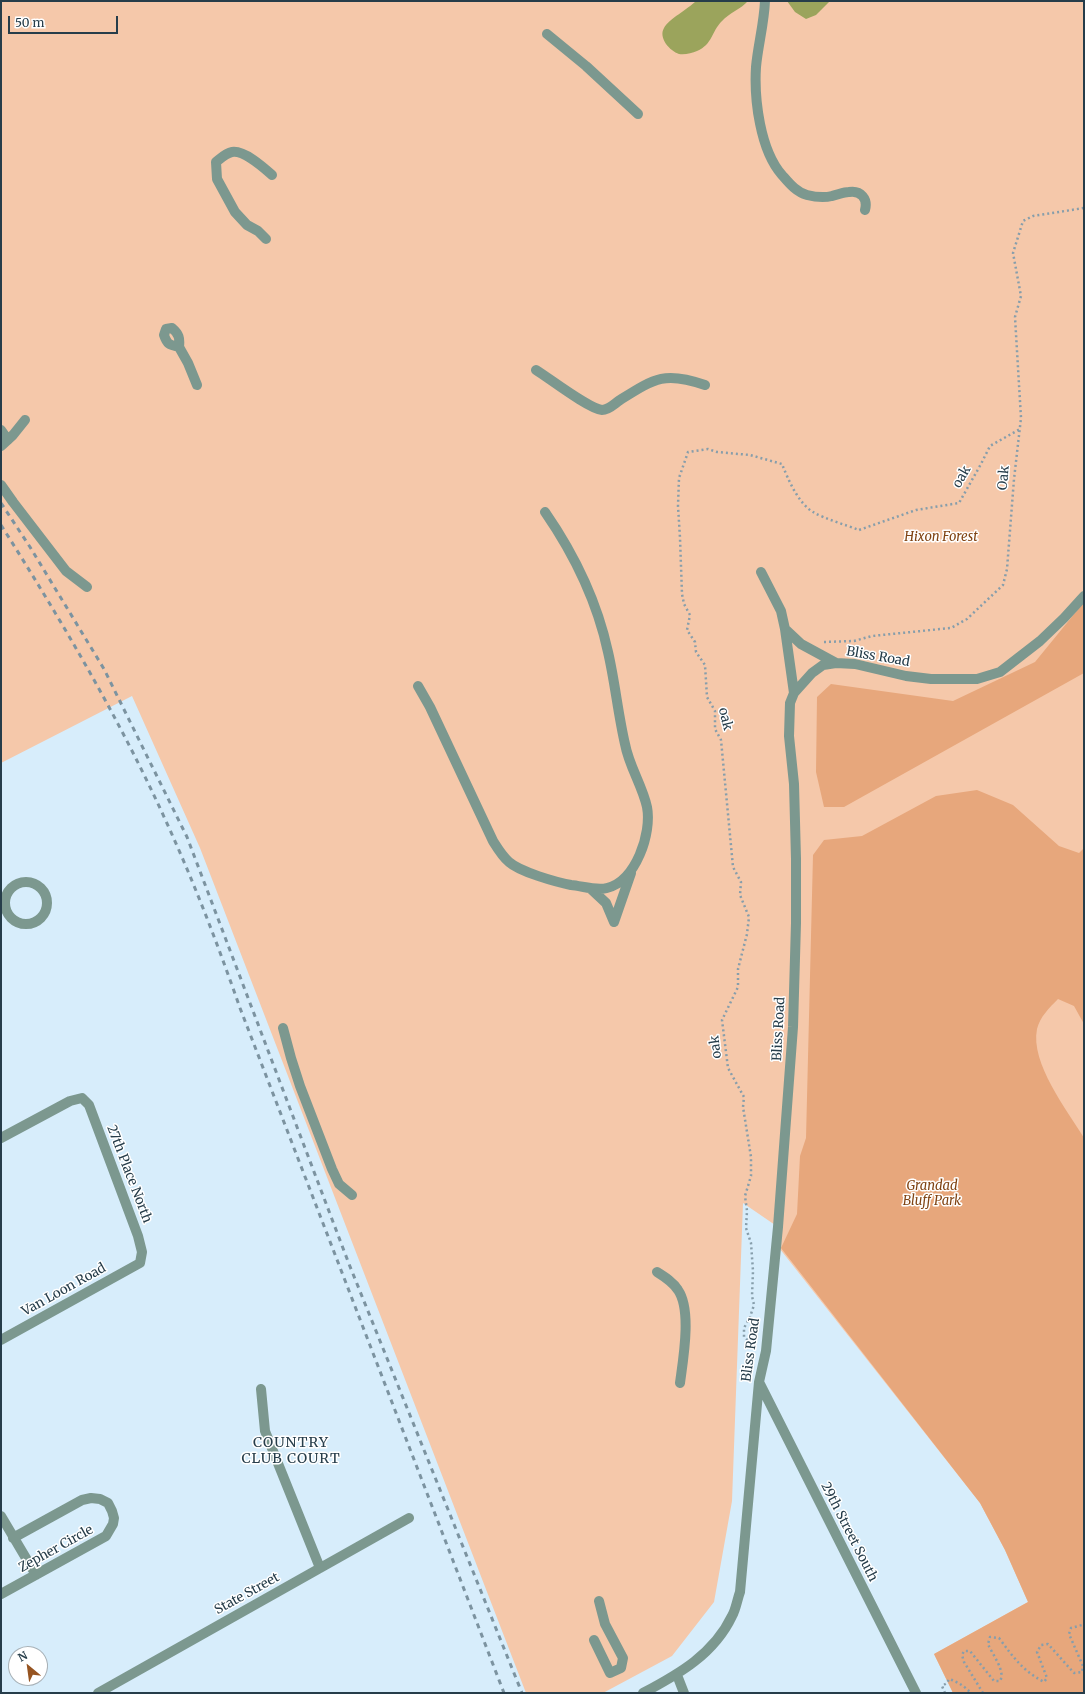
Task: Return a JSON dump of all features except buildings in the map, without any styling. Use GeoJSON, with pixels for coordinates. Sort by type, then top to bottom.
{"type":"FeatureCollection","features":[{"type":"Feature","properties":{"kind":"street"},"geometry":{"type":"LineString","coordinates":[[765,1],[764,23],[756,68],[757,91],[766,148],[780,172],[797,190],[807,195],[819,197],[830,197],[849,192],[858,193],[865,197],[867,203],[865,210]]}},
{"type":"Feature","properties":{"kind":"street"},"geometry":{"type":"LineString","coordinates":[[548,34],[586,66],[638,114]]}},
{"type":"Feature","properties":{"kind":"street"},"geometry":{"type":"LineString","coordinates":[[266,239],[258,231],[247,225],[236,212],[217,179],[216,162],[232,151],[241,153],[255,161],[272,175]]}},
{"type":"Feature","properties":{"kind":"street"},"geometry":{"type":"LineString","coordinates":[[179,347],[188,362],[197,385]]}},
{"type":"Feature","properties":{"kind":"street"},"geometry":{"type":"LineString","coordinates":[[536,370],[584,402],[602,410],[607,409],[633,392],[664,377],[681,378],[705,385]]}},
{"type":"Feature","properties":{"kind":"street"},"geometry":{"type":"LineString","coordinates":[[5,443],[25,420]]}},
{"type":"Feature","properties":{"kind":"street"},"geometry":{"type":"LineString","coordinates":[[1,430],[5,443]]}},
{"type":"Feature","properties":{"kind":"street"},"geometry":{"type":"LineString","coordinates":[[1,485],[66,571],[87,587]]}},
{"type":"Feature","properties":{"kind":"street"},"geometry":{"type":"LineString","coordinates":[[545,512],[562,537],[596,608],[608,651],[625,747],[639,781],[647,808],[648,830],[641,852],[632,869],[614,922],[606,903],[590,888]]}},
{"type":"Feature","properties":{"kind":"street"},"geometry":{"type":"LineString","coordinates":[[762,572],[781,611],[794,693]]}},
{"type":"Feature","properties":{"kind":"street","name":"Bliss Road"},"geometry":{"type":"LineString","coordinates":[[643,1693],[657,1690],[694,1663],[712,1647],[724,1632],[733,1615],[740,1592],[759,1382],[766,1351],[778,1227],[793,1027],[796,923],[795,816],[788,720],[790,702],[794,693],[812,673],[822,665],[836,663],[855,664],[906,676],[931,680],[978,679],[1000,672],[1040,641],[1084,596]]}},
{"type":"Feature","properties":{"kind":"street"},"geometry":{"type":"LineString","coordinates":[[785,629],[803,645],[836,663]]}},
{"type":"Feature","properties":{"kind":"street"},"geometry":{"type":"LineString","coordinates":[[418,686],[433,713],[492,841],[501,855],[511,864],[554,882],[590,888],[608,888],[622,879],[632,869]]}},
{"type":"Feature","properties":{"kind":"street"},"geometry":{"type":"LineString","coordinates":[[31,882],[37,885],[46,895],[47,909],[44,915],[32,923],[19,923],[5,916],[5,900],[11,888],[17,884],[31,882]]}},
{"type":"Feature","properties":{"kind":"street"},"geometry":{"type":"LineString","coordinates":[[284,1028],[296,1072],[334,1173],[339,1184],[352,1195]]}},
{"type":"Feature","properties":{"kind":"street","name":"27th Place North"},"geometry":{"type":"LineString","coordinates":[[1,1138],[70,1101],[82,1098],[89,1105],[138,1236],[142,1252],[140,1263]]}},
{"type":"Feature","properties":{"kind":"street","name":"Van Loon Road"},"geometry":{"type":"LineString","coordinates":[[1,1340],[140,1263]]}},
{"type":"Feature","properties":{"kind":"street"},"geometry":{"type":"LineString","coordinates":[[657,1272],[668,1279],[679,1290],[682,1300],[685,1317],[685,1335],[680,1383]]}},
{"type":"Feature","properties":{"kind":"street","name":"29th Street South"},"geometry":{"type":"LineString","coordinates":[[759,1382],[916,1693]]}},
{"type":"Feature","properties":{"kind":"street"},"geometry":{"type":"LineString","coordinates":[[261,1389],[265,1431],[320,1568]]}},
{"type":"Feature","properties":{"kind":"street","name":"Zepher Circle"},"geometry":{"type":"LineString","coordinates":[[1,1594],[106,1536],[114,1518],[108,1503],[100,1499],[82,1500],[13,1538]]}},
{"type":"Feature","properties":{"kind":"street"},"geometry":{"type":"LineString","coordinates":[[1,1516],[36,1574]]}},
{"type":"Feature","properties":{"kind":"street","name":"State Street"},"geometry":{"type":"LineString","coordinates":[[98,1693],[409,1518]]}},
{"type":"Feature","properties":{"kind":"street"},"geometry":{"type":"LineString","coordinates":[[594,1640],[610,1673],[621,1668],[623,1658],[605,1624],[599,1601]]}},
{"type":"Feature","properties":{"kind":"street"},"geometry":{"type":"LineString","coordinates":[[677,1675],[684,1693]]}},
{"type":"Feature","properties":{"kind":"path","name":"Oak"},"geometry":{"type":"LineString","coordinates":[[803,645],[854,641],[872,636],[951,628],[967,619],[990,599],[1003,585],[1007,569],[1014,479],[1021,418],[1015,317],[1021,296],[1013,253],[1023,221],[1033,216],[1084,208]]}},
{"type":"Feature","properties":{"kind":"path","name":"oak"},"geometry":{"type":"LineString","coordinates":[[766,1351],[757,1348],[744,1337],[744,1328],[754,1305],[752,1296],[753,1271],[751,1243],[746,1228],[746,1196],[750,1176],[751,1157],[743,1107],[744,1097],[728,1068],[722,1020],[738,987],[738,970],[747,934],[749,917],[740,895],[741,882],[733,867],[721,740],[715,729],[715,711],[707,697],[705,665],[696,652],[695,642],[687,630],[690,615],[684,604],[682,594],[678,478],[688,452],[708,449],[717,452],[765,458],[782,464],[789,482],[800,498],[813,512],[859,530],[916,510],[959,503],[982,464],[990,446],[1020,429]]}},
{"type":"Feature","properties":{"kind":"path"},"geometry":{"type":"LineString","coordinates":[[983,1693],[964,1662],[962,1655],[964,1651],[970,1651],[994,1681],[1000,1681],[1002,1678],[1002,1669],[994,1659],[988,1644],[990,1637],[999,1638],[1013,1658],[1029,1674],[1044,1682],[1047,1678],[1037,1652],[1041,1645],[1048,1644],[1074,1673],[1082,1672],[1083,1666],[1069,1634],[1071,1628],[1082,1625],[1084,1627]]}},
{"type":"Feature","properties":{"kind":"path"},"geometry":{"type":"LineString","coordinates":[[945,1693],[942,1686],[947,1683],[949,1679],[956,1681],[971,1693]]}},
{"type":"Feature","properties":{"kind":"green space","name":"Hixon Forest"},"geometry":{"type":"Polygon","coordinates":[[[1,1],[1084,1],[1084,1693],[953,1693],[934,1654],[1028,1602],[1005,1550],[980,1503],[776,1244],[778,1227],[743,1203],[732,1501],[714,1602],[672,1656],[603,1693],[526,1693],[200,848],[132,696],[1,763],[1,1]]]}},
{"type":"Feature","properties":{"kind":"green space"},"geometry":{"type":"Polygon","coordinates":[[[1084,602],[1084,673],[844,807],[824,807],[816,772],[817,697],[831,684],[953,701],[1035,662],[1084,602]]]}},
{"type":"Feature","properties":{"kind":"green space","name":"Grandad Bluff Park"},"geometry":{"type":"Polygon","coordinates":[[[977,790],[1013,805],[1059,846],[1079,853],[1084,848],[1084,1024],[1074,1006],[1058,999],[1048,1009],[1040,1021],[1037,1029],[1036,1042],[1044,1071],[1084,1138],[1084,1693],[953,1693],[934,1654],[1028,1602],[1005,1550],[980,1503],[781,1248],[797,1214],[800,1156],[806,1138],[813,855],[824,840],[862,836],[936,796],[977,790]]]}},
{"type":"Feature","properties":{"kind":"shaded area"},"geometry":{"type":"Polygon","coordinates":[[[696,1],[748,1],[718,25],[706,45],[691,53],[679,54],[666,44],[663,36],[664,28],[670,21],[696,1]]]}},
{"type":"Feature","properties":{"kind":"shaded area"},"geometry":{"type":"Polygon","coordinates":[[[787,1],[830,1],[816,15],[806,19],[795,12],[787,1]]]}},
{"type":"Feature","properties":{"kind":"railway"},"geometry":{"type":"LineString","coordinates":[[1,503],[30,547],[104,669],[187,837],[349,1264],[522,1693]]}},
{"type":"Feature","properties":{"kind":"railway"},"geometry":{"type":"LineString","coordinates":[[1,525],[94,679],[136,758],[183,860],[209,923],[240,1008],[504,1693]]}},
{"type":"Feature","properties":{"kind":"district","name":"COUNTRY CLUB COURT"},"geometry":{"type":"Point","coordinates":[291,1452]}}]}
